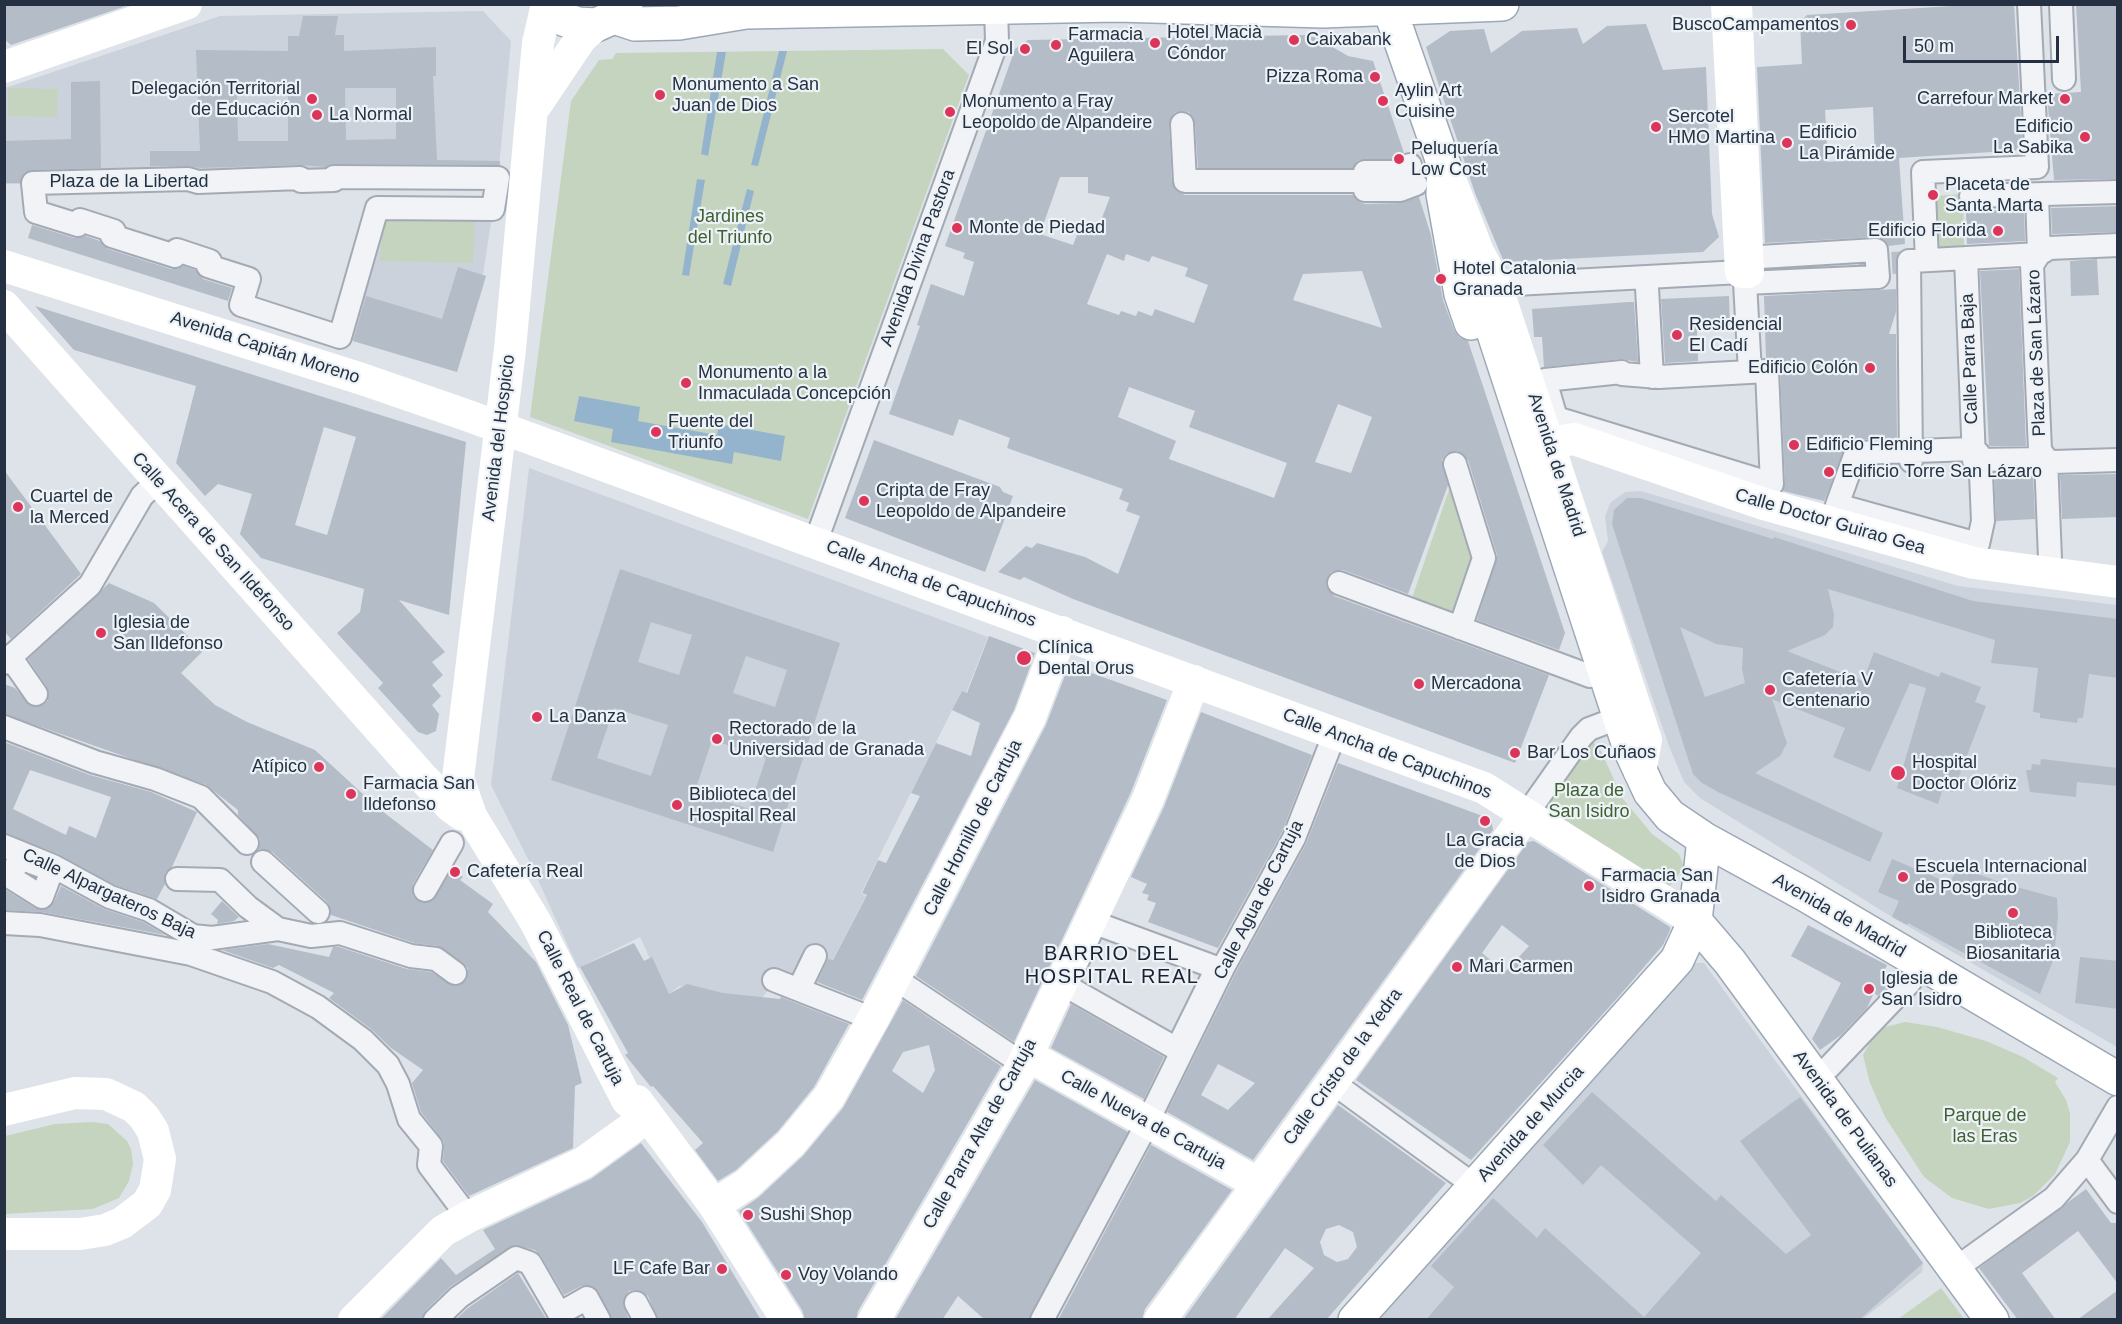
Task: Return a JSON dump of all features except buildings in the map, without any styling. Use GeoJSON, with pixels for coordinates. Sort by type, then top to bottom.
{"type":"FeatureCollection","features":[{"type":"Feature","properties":{"kind":"main road"},"geometry":{"type":"LineString","coordinates":[[547,4],[563,19],[578,24],[612,15],[635,24],[645,24],[679,23],[746,12],[1118,5],[1323,11],[1502,4]]}},
{"type":"Feature","properties":{"kind":"main road","name":"Avenida de Madrid"},"geometry":{"type":"LineString","coordinates":[[1388,7],[1444,165],[1443,194],[1461,294],[1605,723],[1635,761]]}},
{"type":"Feature","properties":{"kind":"main road","name":"Avenida de Madrid"},"geometry":{"type":"LineString","coordinates":[[1488,288],[1635,761],[1650,792],[1670,816],[1704,839],[1806,895],[2118,1079]]}},
{"type":"Feature","properties":{"kind":"main road"},"geometry":{"type":"LineString","coordinates":[[1695,921],[1704,839]]}},
{"type":"Feature","properties":{"kind":"main road","name":"Avenida de Murcia"},"geometry":{"type":"LineString","coordinates":[[1355,1320],[1677,960],[1695,921]]}},
{"type":"Feature","properties":{"kind":"main road","name":"Avenida de Pulianas"},"geometry":{"type":"LineString","coordinates":[[1695,921],[1730,962],[1992,1320]]}},
{"type":"Feature","properties":{"kind":"street"},"geometry":{"type":"LineString","coordinates":[[4,67],[186,4]]}},
{"type":"Feature","properties":{"kind":"street","name":"Avenida del Hospicio"},"geometry":{"type":"LineString","coordinates":[[460,767],[500,427],[534,108],[538,43],[547,4]]}},
{"type":"Feature","properties":{"kind":"street"},"geometry":{"type":"LineString","coordinates":[[1726,4],[1735,72],[1749,271],[1750,372]]}},
{"type":"Feature","properties":{"kind":"street"},"geometry":{"type":"LineString","coordinates":[[1735,72],[1736,4]]}},
{"type":"Feature","properties":{"kind":"street"},"geometry":{"type":"LineString","coordinates":[[2029,4],[2050,80]]}},
{"type":"Feature","properties":{"kind":"street"},"geometry":{"type":"LineString","coordinates":[[1911,456],[1923,172],[2037,167],[2061,4]]}},
{"type":"Feature","properties":{"kind":"street","name":"Avenida Divina Pastora"},"geometry":{"type":"LineString","coordinates":[[816,541],[997,41],[996,7]]}},
{"type":"Feature","properties":{"kind":"street","name":"Avenida del Hospicio"},"geometry":{"type":"LineString","coordinates":[[534,108],[576,45],[612,15]]}},
{"type":"Feature","properties":{"kind":"street"},"geometry":{"type":"LineString","coordinates":[[1182,124],[1185,181],[1365,180],[1365,172],[1395,172],[1413,175]]}},
{"type":"Feature","properties":{"kind":"street","name":"Avenida de Madrid"},"geometry":{"type":"LineString","coordinates":[[1444,165],[1478,252],[1488,288],[1549,443],[1646,740],[1635,761]]}},
{"type":"Feature","properties":{"kind":"street","name":"Plaza de la Libertad"},"geometry":{"type":"LineString","coordinates":[[334,177],[498,178],[493,209],[377,208],[340,337],[241,305],[249,279],[208,266],[210,261],[177,250],[175,256],[112,236],[114,231],[80,220],[78,225],[36,212],[33,183],[169,179],[198,182],[300,178],[301,181],[334,180],[334,177]]}},
{"type":"Feature","properties":{"kind":"street"},"geometry":{"type":"LineString","coordinates":[[1971,196],[2118,192]]}},
{"type":"Feature","properties":{"kind":"street"},"geometry":{"type":"LineString","coordinates":[[1488,288],[2039,254],[2037,195]]}},
{"type":"Feature","properties":{"kind":"street","name":"Plaza de San Lázaro"},"geometry":{"type":"LineString","coordinates":[[2046,459],[2040,450],[2032,265],[2039,254],[2049,248],[2118,245]]}},
{"type":"Feature","properties":{"kind":"street","name":"Calle Parra Baja"},"geometry":{"type":"LineString","coordinates":[[1911,456],[1856,453],[1837,505],[1978,544],[1983,521],[1975,457],[1966,258]]}},
{"type":"Feature","properties":{"kind":"street","name":"Avenida Capitán Moreno"},"geometry":{"type":"LineString","coordinates":[[4,299],[14,284],[17,269],[362,379],[500,427]]}},
{"type":"Feature","properties":{"kind":"street"},"geometry":{"type":"LineString","coordinates":[[1647,288],[1652,376]]}},
{"type":"Feature","properties":{"kind":"street","name":"Calle Acera de San Ildefonso"},"geometry":{"type":"LineString","coordinates":[[4,306],[422,777],[450,806],[461,814],[471,816]]}},
{"type":"Feature","properties":{"kind":"street"},"geometry":{"type":"LineString","coordinates":[[1767,371],[1772,484],[1556,418],[1545,380],[1622,372],[1622,374],[1652,376],[1750,372],[1767,371]]}},
{"type":"Feature","properties":{"kind":"street","name":"Calle Ancha de Capuchinos"},"geometry":{"type":"LineString","coordinates":[[500,427],[816,541],[1484,788],[1526,814]]}},
{"type":"Feature","properties":{"kind":"street","name":"Calle Doctor Guirao Gea"},"geometry":{"type":"LineString","coordinates":[[1549,443],[1574,439],[1764,504],[1974,564],[2118,582]]}},
{"type":"Feature","properties":{"kind":"street","name":"Plaza de San Lázaro"},"geometry":{"type":"LineString","coordinates":[[1911,456],[2046,459],[2053,462],[2118,460]]}},
{"type":"Feature","properties":{"kind":"street"},"geometry":{"type":"LineString","coordinates":[[2046,459],[2050,559]]}},
{"type":"Feature","properties":{"kind":"street"},"geometry":{"type":"LineString","coordinates":[[1455,464],[1485,558],[1460,628]]}},
{"type":"Feature","properties":{"kind":"street"},"geometry":{"type":"LineString","coordinates":[[36,694],[8,661],[90,585],[141,496],[159,480]]}},
{"type":"Feature","properties":{"kind":"street"},"geometry":{"type":"LineString","coordinates":[[1339,584],[1590,676]]}},
{"type":"Feature","properties":{"kind":"street","name":"Calle Hornillo de Cartuja"},"geometry":{"type":"LineString","coordinates":[[714,1205],[747,1184],[791,1143],[829,1097],[873,1019],[1030,717],[1062,632]]}},
{"type":"Feature","properties":{"kind":"street","name":"Calle Parra Alta de Cartuja"},"geometry":{"type":"LineString","coordinates":[[874,1320],[1025,1059],[1148,800],[1194,681]]}},
{"type":"Feature","properties":{"kind":"street"},"geometry":{"type":"LineString","coordinates":[[1605,723],[1589,729],[1581,737],[1526,814],[1695,921]]}},
{"type":"Feature","properties":{"kind":"street"},"geometry":{"type":"LineString","coordinates":[[4,727],[95,762],[155,779],[201,797],[248,843]]}},
{"type":"Feature","properties":{"kind":"street","name":"Calle Agua de Cartuja"},"geometry":{"type":"LineString","coordinates":[[1042,1320],[1147,1123],[1224,966],[1294,837],[1335,733]]}},
{"type":"Feature","properties":{"kind":"street"},"geometry":{"type":"LineString","coordinates":[[422,777],[440,777],[460,767],[466,775],[478,813],[522,890]]}},
{"type":"Feature","properties":{"kind":"street","name":"Calle Acera de San Ildefonso"},"geometry":{"type":"LineString","coordinates":[[460,767],[458,778],[471,816],[522,890]]}},
{"type":"Feature","properties":{"kind":"street","name":"Calle Cristo de la Yedra"},"geometry":{"type":"LineString","coordinates":[[1160,1320],[1526,814]]}},
{"type":"Feature","properties":{"kind":"street"},"geometry":{"type":"LineString","coordinates":[[425,890],[452,843]]}},
{"type":"Feature","properties":{"kind":"street","name":"Calle Alpargateros Baja"},"geometry":{"type":"LineString","coordinates":[[10,850],[53,866],[110,897],[149,910],[183,942],[278,928],[311,936],[340,933],[411,956],[436,960],[455,973]]}},
{"type":"Feature","properties":{"kind":"street"},"geometry":{"type":"LineString","coordinates":[[263,862],[318,912]]}},
{"type":"Feature","properties":{"kind":"street"},"geometry":{"type":"LineString","coordinates":[[177,879],[220,880],[248,907],[278,928]]}},
{"type":"Feature","properties":{"kind":"street","name":"Calle Real de Cartuja"},"geometry":{"type":"LineString","coordinates":[[522,890],[627,1100],[647,1117],[714,1205],[787,1320]]}},
{"type":"Feature","properties":{"kind":"street"},"geometry":{"type":"LineString","coordinates":[[1092,918],[1224,966]]}},
{"type":"Feature","properties":{"kind":"street"},"geometry":{"type":"LineString","coordinates":[[4,923],[40,925],[183,942],[272,982],[318,1007],[363,1040],[388,1065],[398,1084],[409,1119],[431,1146],[429,1165],[468,1217]]}},
{"type":"Feature","properties":{"kind":"street"},"geometry":{"type":"LineString","coordinates":[[1095,923],[1217,968],[1177,1049],[1066,986],[1095,923]]}},
{"type":"Feature","properties":{"kind":"street"},"geometry":{"type":"LineString","coordinates":[[799,989],[815,956]]}},
{"type":"Feature","properties":{"kind":"street","name":"Calle Nueva de Cartuja"},"geometry":{"type":"LineString","coordinates":[[894,978],[1025,1059],[1259,1184]]}},
{"type":"Feature","properties":{"kind":"street"},"geometry":{"type":"LineString","coordinates":[[774,980],[873,1019]]}},
{"type":"Feature","properties":{"kind":"street"},"geometry":{"type":"LineString","coordinates":[[1829,1067],[1911,982]]}},
{"type":"Feature","properties":{"kind":"street"},"geometry":{"type":"LineString","coordinates":[[1332,1082],[1475,1186]]}},
{"type":"Feature","properties":{"kind":"street"},"geometry":{"type":"LineString","coordinates":[[4,1110],[75,1093],[106,1094],[134,1107],[144,1117],[153,1131],[160,1159],[155,1190],[147,1204],[122,1223],[105,1230],[80,1234],[4,1234]]}},
{"type":"Feature","properties":{"kind":"street"},"geometry":{"type":"LineString","coordinates":[[1955,1269],[2054,1198],[2087,1160],[2118,1107]]}},
{"type":"Feature","properties":{"kind":"street"},"geometry":{"type":"LineString","coordinates":[[354,1320],[436,1238],[468,1217],[583,1163],[647,1117]]}},
{"type":"Feature","properties":{"kind":"street"},"geometry":{"type":"LineString","coordinates":[[2087,1160],[2118,1203]]}},
{"type":"Feature","properties":{"kind":"street"},"geometry":{"type":"LineString","coordinates":[[435,1320],[459,1297],[516,1258],[530,1263],[561,1317],[587,1298],[599,1320]]}},
{"type":"Feature","properties":{"kind":"shaded area"},"geometry":{"type":"Polygon","coordinates":[[[483,11],[511,41],[498,178],[5,184],[5,88],[220,16],[483,11]]]}},
{"type":"Feature","properties":{"kind":"shaded area"},"geometry":{"type":"Polygon","coordinates":[[[377,208],[493,209],[483,275],[486,276],[457,372],[340,337],[377,208]]]}},
{"type":"Feature","properties":{"kind":"shaded area","name":"Rectorado de la Universidad de Granada"},"geometry":{"type":"Polygon","coordinates":[[[529,468],[988,637],[966,693],[961,692],[861,893],[866,896],[832,961],[821,958],[786,994],[769,989],[761,999],[679,986],[667,996],[640,937],[578,968],[533,869],[491,785],[529,468]]]}},
{"type":"Feature","properties":{"kind":"shaded area","name":"Hospital Doctor Olóriz"},"geometry":{"type":"Polygon","coordinates":[[[1641,491],[1958,586],[2117,605],[2117,1047],[1892,917],[1700,798],[1684,782],[1669,746],[1602,552],[1608,541],[1605,517],[1610,503],[1625,492],[1641,491]]]}},
{"type":"Feature","properties":{"kind":"shaded area"},"geometry":{"type":"Polygon","coordinates":[[[1695,963],[1704,963],[1923,1263],[1922,1272],[1863,1319],[1375,1320],[1695,963]]]}},
{"type":"Feature","properties":{"kind":"green space","name":"Jardines del Triunfo"},"geometry":{"type":"Polygon","coordinates":[[[943,49],[969,75],[808,519],[530,417],[571,101],[599,60],[612,59],[616,53],[943,49]]]}},
{"type":"Feature","properties":{"kind":"green space"},"geometry":{"type":"Polygon","coordinates":[[[8,88],[58,89],[57,117],[8,116],[8,88]]]}},
{"type":"Feature","properties":{"kind":"green space"},"geometry":{"type":"Polygon","coordinates":[[[1963,194],[1964,246],[1935,248],[1935,196],[1963,194]]]}},
{"type":"Feature","properties":{"kind":"green space"},"geometry":{"type":"Polygon","coordinates":[[[382,216],[475,219],[473,263],[380,261],[382,216]]]}},
{"type":"Feature","properties":{"kind":"green space"},"geometry":{"type":"Polygon","coordinates":[[[1453,478],[1480,559],[1458,617],[1411,601],[1453,478]]]}},
{"type":"Feature","properties":{"kind":"green space","name":"Plaza de San Isidro"},"geometry":{"type":"Polygon","coordinates":[[[1592,742],[1599,747],[1623,799],[1652,834],[1679,854],[1684,867],[1670,886],[1656,881],[1554,817],[1549,800],[1592,742]]]}},
{"type":"Feature","properties":{"kind":"green space","name":"Parque de las Eras"},"geometry":{"type":"Polygon","coordinates":[[[1905,1022],[1937,1027],[1986,1041],[2023,1057],[2058,1078],[2055,1082],[2066,1100],[2070,1113],[2070,1142],[2055,1174],[2033,1196],[2020,1203],[1989,1209],[1952,1198],[1924,1177],[1885,1117],[1870,1083],[1863,1055],[1875,1034],[1885,1027],[1905,1022]]]}},
{"type":"Feature","properties":{"kind":"green space"},"geometry":{"type":"Polygon","coordinates":[[[92,1122],[108,1124],[127,1141],[131,1149],[133,1164],[129,1181],[119,1198],[93,1209],[5,1214],[5,1136],[55,1124],[92,1122]]]}},
{"type":"Feature","properties":{"kind":"green space"},"geometry":{"type":"Polygon","coordinates":[[[1941,1288],[1964,1319],[1898,1319],[1941,1288]]]}},
{"type":"Feature","properties":{"kind":"water"},"geometry":{"type":"Polygon","coordinates":[[[779,51],[787,51],[758,166],[751,165],[779,51]]]}},
{"type":"Feature","properties":{"kind":"water"},"geometry":{"type":"Polygon","coordinates":[[[717,52],[726,52],[708,156],[701,154],[717,52]]]}},
{"type":"Feature","properties":{"kind":"water"},"geometry":{"type":"Polygon","coordinates":[[[697,179],[705,180],[689,276],[682,275],[697,179]]]}},
{"type":"Feature","properties":{"kind":"water"},"geometry":{"type":"Polygon","coordinates":[[[747,189],[754,191],[731,286],[723,284],[747,189]]]}},
{"type":"Feature","properties":{"kind":"water","name":"Fuente del Triunfo"},"geometry":{"type":"Polygon","coordinates":[[[579,396],[640,407],[638,421],[717,435],[719,424],[785,436],[781,461],[734,452],[732,464],[611,442],[613,429],[574,421],[579,396]]]}},
{"type":"Feature","properties":{"kind":"tunnel"},"geometry":{"type":"LineString","coordinates":[[1859,265],[1927,261]]}},
{"type":"Feature","properties":{"kind":"place","name":"BuscoCampamentos"},"geometry":{"type":"Point","coordinates":[1851,25]}},
{"type":"Feature","properties":{"kind":"place","name":"Caixabank"},"geometry":{"type":"Point","coordinates":[1294,40]}},
{"type":"Feature","properties":{"kind":"place","name":"Hotel Macià Cóndor"},"geometry":{"type":"Point","coordinates":[1155,43]}},
{"type":"Feature","properties":{"kind":"place","name":"Farmacia Aguilera"},"geometry":{"type":"Point","coordinates":[1056,45]}},
{"type":"Feature","properties":{"kind":"place","name":"El Sol"},"geometry":{"type":"Point","coordinates":[1025,49]}},
{"type":"Feature","properties":{"kind":"place","name":"Pizza Roma"},"geometry":{"type":"Point","coordinates":[1375,77]}},
{"type":"Feature","properties":{"kind":"place","name":"Monumento a San Juan de Dios"},"geometry":{"type":"Point","coordinates":[660,95]}},
{"type":"Feature","properties":{"kind":"place","name":"Delegación Territorial de Educación"},"geometry":{"type":"Point","coordinates":[312,99]}},
{"type":"Feature","properties":{"kind":"place","name":"Carrefour Market"},"geometry":{"type":"Point","coordinates":[2065,99]}},
{"type":"Feature","properties":{"kind":"place","name":"Aylin Art Cuisine"},"geometry":{"type":"Point","coordinates":[1383,101]}},
{"type":"Feature","properties":{"kind":"place","name":"Monumento a Fray Leopoldo de Alpandeire"},"geometry":{"type":"Point","coordinates":[950,112]}},
{"type":"Feature","properties":{"kind":"place","name":"La Normal"},"geometry":{"type":"Point","coordinates":[317,115]}},
{"type":"Feature","properties":{"kind":"place","name":"Sercotel HMO Martina"},"geometry":{"type":"Point","coordinates":[1656,127]}},
{"type":"Feature","properties":{"kind":"place","name":"Edificio La Sabika"},"geometry":{"type":"Point","coordinates":[2085,137]}},
{"type":"Feature","properties":{"kind":"place","name":"Edificio La Pirámide"},"geometry":{"type":"Point","coordinates":[1787,143]}},
{"type":"Feature","properties":{"kind":"place","name":"Peluquería Low Cost"},"geometry":{"type":"Point","coordinates":[1399,159]}},
{"type":"Feature","properties":{"kind":"place","name":"Placeta de Santa Marta"},"geometry":{"type":"Point","coordinates":[1933,195]}},
{"type":"Feature","properties":{"kind":"place","name":"Monte de Piedad"},"geometry":{"type":"Point","coordinates":[957,228]}},
{"type":"Feature","properties":{"kind":"place","name":"Edificio Florida"},"geometry":{"type":"Point","coordinates":[1998,231]}},
{"type":"Feature","properties":{"kind":"place","name":"Hotel Catalonia Granada"},"geometry":{"type":"Point","coordinates":[1441,279]}},
{"type":"Feature","properties":{"kind":"place","name":"Residencial El Cadí"},"geometry":{"type":"Point","coordinates":[1677,335]}},
{"type":"Feature","properties":{"kind":"place","name":"Edificio Colón"},"geometry":{"type":"Point","coordinates":[1870,368]}},
{"type":"Feature","properties":{"kind":"place","name":"Monumento a la Inmaculada Concepción"},"geometry":{"type":"Point","coordinates":[686,383]}},
{"type":"Feature","properties":{"kind":"place","name":"Fuente del Triunfo"},"geometry":{"type":"Point","coordinates":[656,432]}},
{"type":"Feature","properties":{"kind":"place","name":"Edificio Fleming"},"geometry":{"type":"Point","coordinates":[1794,445]}},
{"type":"Feature","properties":{"kind":"place","name":"Edificio Torre San Lázaro"},"geometry":{"type":"Point","coordinates":[1829,472]}},
{"type":"Feature","properties":{"kind":"place","name":"Cripta de Fray Leopoldo de Alpandeire"},"geometry":{"type":"Point","coordinates":[864,501]}},
{"type":"Feature","properties":{"kind":"place","name":"Cuartel de la Merced"},"geometry":{"type":"Point","coordinates":[18,507]}},
{"type":"Feature","properties":{"kind":"place","name":"Iglesia de San Ildefonso"},"geometry":{"type":"Point","coordinates":[101,633]}},
{"type":"Feature","properties":{"kind":"place","name":"Clínica Dental Orus"},"geometry":{"type":"Point","coordinates":[1024,658]}},
{"type":"Feature","properties":{"kind":"place","name":"Mercadona"},"geometry":{"type":"Point","coordinates":[1419,684]}},
{"type":"Feature","properties":{"kind":"place","name":"Cafetería V Centenario"},"geometry":{"type":"Point","coordinates":[1770,690]}},
{"type":"Feature","properties":{"kind":"place","name":"La Danza"},"geometry":{"type":"Point","coordinates":[537,717]}},
{"type":"Feature","properties":{"kind":"place","name":"Rectorado de la Universidad de Granada"},"geometry":{"type":"Point","coordinates":[717,739]}},
{"type":"Feature","properties":{"kind":"place","name":"Bar Los Cuñaos"},"geometry":{"type":"Point","coordinates":[1515,753]}},
{"type":"Feature","properties":{"kind":"place","name":"Atípico"},"geometry":{"type":"Point","coordinates":[319,767]}},
{"type":"Feature","properties":{"kind":"place","name":"Hospital Doctor Olóriz"},"geometry":{"type":"Point","coordinates":[1898,773]}},
{"type":"Feature","properties":{"kind":"place","name":"Farmacia San Ildefonso"},"geometry":{"type":"Point","coordinates":[351,794]}},
{"type":"Feature","properties":{"kind":"place","name":"Biblioteca del Hospital Real"},"geometry":{"type":"Point","coordinates":[677,805]}},
{"type":"Feature","properties":{"kind":"place","name":"La Gracia de Dios"},"geometry":{"type":"Point","coordinates":[1485,821]}},
{"type":"Feature","properties":{"kind":"place","name":"Cafetería Real"},"geometry":{"type":"Point","coordinates":[455,872]}},
{"type":"Feature","properties":{"kind":"place","name":"Escuela Internacional de Posgrado"},"geometry":{"type":"Point","coordinates":[1903,877]}},
{"type":"Feature","properties":{"kind":"place","name":"Farmacia San Isidro Granada"},"geometry":{"type":"Point","coordinates":[1589,886]}},
{"type":"Feature","properties":{"kind":"place","name":"Biblioteca Biosanitaria"},"geometry":{"type":"Point","coordinates":[2013,913]}},
{"type":"Feature","properties":{"kind":"place","name":"Mari Carmen"},"geometry":{"type":"Point","coordinates":[1457,967]}},
{"type":"Feature","properties":{"kind":"place","name":"Iglesia de San Isidro"},"geometry":{"type":"Point","coordinates":[1869,989]}},
{"type":"Feature","properties":{"kind":"place","name":"Sushi Shop"},"geometry":{"type":"Point","coordinates":[748,1215]}},
{"type":"Feature","properties":{"kind":"place","name":"LF Cafe Bar"},"geometry":{"type":"Point","coordinates":[722,1269]}},
{"type":"Feature","properties":{"kind":"place","name":"Voy Volando"},"geometry":{"type":"Point","coordinates":[786,1275]}},
{"type":"Feature","properties":{"kind":"district","name":"BARRIO DEL HOSPITAL REAL"},"geometry":{"type":"Point","coordinates":[1112,966]}}]}
